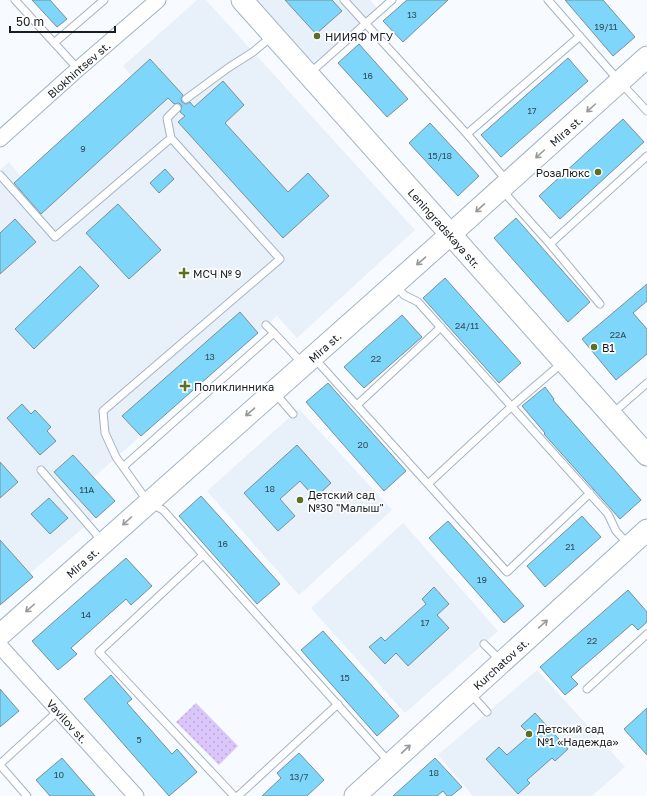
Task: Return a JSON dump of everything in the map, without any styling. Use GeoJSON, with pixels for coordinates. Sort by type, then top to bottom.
{"type":"FeatureCollection","features":[{"type":"Feature","properties":{"kind":"main road","name":"Leningradskaya str."},"geometry":{"type":"LineString","coordinates":[[242,0],[647,455]]}},
{"type":"Feature","properties":{"kind":"main road","name":"Mira st."},"geometry":{"type":"LineString","coordinates":[[0,635],[450,235],[647,57]]}},
{"type":"Feature","properties":{"kind":"main road","name":"Kurchatov st."},"geometry":{"type":"LineString","coordinates":[[355,796],[647,530]]}},
{"type":"Feature","properties":{"kind":"street","name":"Blokhintsev st."},"geometry":{"type":"LineString","coordinates":[[0,139],[158,0]]}},
{"type":"Feature","properties":{"kind":"street","name":"Vavilov st."},"geometry":{"type":"LineString","coordinates":[[0,646],[58,712],[136,796]]}},
{"type":"Feature","properties":{"kind":"lane"},"geometry":{"type":"LineString","coordinates":[[15,0],[78,69]]}},
{"type":"Feature","properties":{"kind":"lane"},"geometry":{"type":"LineString","coordinates":[[54,43],[104,0]]}},
{"type":"Feature","properties":{"kind":"lane"},"geometry":{"type":"LineString","coordinates":[[344,0],[467,134],[504,186],[600,304]]}},
{"type":"Feature","properties":{"kind":"lane"},"geometry":{"type":"LineString","coordinates":[[308,74],[392,0]]}},
{"type":"Feature","properties":{"kind":"lane"},"geometry":{"type":"LineString","coordinates":[[548,0],[647,111]]}},
{"type":"Feature","properties":{"kind":"lane"},"geometry":{"type":"LineString","coordinates":[[186,99],[228,68],[253,52],[273,35]]}},
{"type":"Feature","properties":{"kind":"lane"},"geometry":{"type":"LineString","coordinates":[[467,134],[580,36]]}},
{"type":"Feature","properties":{"kind":"lane"},"geometry":{"type":"LineString","coordinates":[[177,108],[167,118],[171,138],[280,259],[103,411],[105,433],[116,457],[148,502],[164,510],[390,764]]}},
{"type":"Feature","properties":{"kind":"lane"},"geometry":{"type":"LineString","coordinates":[[0,175],[55,237],[171,138]]}},
{"type":"Feature","properties":{"kind":"lane"},"geometry":{"type":"LineString","coordinates":[[550,244],[647,156]]}},
{"type":"Feature","properties":{"kind":"lane"},"geometry":{"type":"LineString","coordinates":[[395,284],[404,295],[418,302],[590,493],[608,514],[616,531],[629,546]]}},
{"type":"Feature","properties":{"kind":"lane"},"geometry":{"type":"LineString","coordinates":[[266,325],[357,405],[507,572],[590,493]]}},
{"type":"Feature","properties":{"kind":"lane"},"geometry":{"type":"LineString","coordinates":[[357,405],[441,327]]}},
{"type":"Feature","properties":{"kind":"lane"},"geometry":{"type":"LineString","coordinates":[[123,467],[274,333]]}},
{"type":"Feature","properties":{"kind":"lane"},"geometry":{"type":"LineString","coordinates":[[428,484],[563,361]]}},
{"type":"Feature","properties":{"kind":"lane"},"geometry":{"type":"LineString","coordinates":[[611,415],[647,383]]}},
{"type":"Feature","properties":{"kind":"lane"},"geometry":{"type":"LineString","coordinates":[[273,392],[293,414]]}},
{"type":"Feature","properties":{"kind":"lane"},"geometry":{"type":"LineString","coordinates":[[41,470],[103,542]]}},
{"type":"Feature","properties":{"kind":"lane"},"geometry":{"type":"LineString","coordinates":[[203,555],[99,652],[234,796]]}},
{"type":"Feature","properties":{"kind":"lane"},"geometry":{"type":"LineString","coordinates":[[587,689],[647,634]]}},
{"type":"Feature","properties":{"kind":"lane"},"geometry":{"type":"LineString","coordinates":[[484,644],[502,661]]}},
{"type":"Feature","properties":{"kind":"lane"},"geometry":{"type":"LineString","coordinates":[[469,691],[487,712]]}},
{"type":"Feature","properties":{"kind":"lane"},"geometry":{"type":"LineString","coordinates":[[238,796],[338,704]]}},
{"type":"Feature","properties":{"kind":"lane"},"geometry":{"type":"LineString","coordinates":[[27,796],[0,764],[58,712]]}},
{"type":"Feature","properties":{"kind":"shaded area","name":"МСЧ № 9"},"geometry":{"type":"Polygon","coordinates":[[[197,0],[206,0],[415,230],[297,338],[277,316],[94,477],[115,501],[30,573],[33,577],[0,605],[0,170],[9,162],[21,177],[132,76],[123,66],[197,0]]]}},
{"type":"Feature","properties":{"kind":"shaded area","name":"НИИЯФ МГУ"},"geometry":{"type":"Polygon","coordinates":[[[254,0],[370,0],[377,8],[315,64],[254,0]]]}},
{"type":"Feature","properties":{"kind":"shaded area","name":"Детский сад №30 \"Малыш\""},"geometry":{"type":"Polygon","coordinates":[[[299,409],[392,510],[299,595],[207,491],[299,409]]]}},
{"type":"Feature","properties":{"kind":"shaded area"},"geometry":{"type":"Polygon","coordinates":[[[403,523],[498,631],[405,713],[311,608],[403,523]]]}},
{"type":"Feature","properties":{"kind":"shaded area","name":"Детский сад №1 «Надежда»"},"geometry":{"type":"Polygon","coordinates":[[[537,670],[625,767],[592,796],[473,796],[438,755],[537,670]]]}},
{"type":"Feature","properties":{"kind":"shaded area"},"geometry":{"type":"Polygon","coordinates":[[[196,703],[238,746],[219,765],[176,722],[196,703]]]}},
{"type":"Feature","properties":{"kind":"building"},"geometry":{"type":"Polygon","coordinates":[[[32,0],[50,0],[67,19],[57,27],[32,0]]]}},
{"type":"Feature","properties":{"kind":"building"},"geometry":{"type":"Polygon","coordinates":[[[285,0],[332,0],[342,11],[316,34],[285,0]]]}},
{"type":"Feature","properties":{"kind":"building"},"geometry":{"type":"Polygon","coordinates":[[[407,0],[448,0],[403,42],[383,21],[407,0]]]}},
{"type":"Feature","properties":{"kind":"building"},"geometry":{"type":"Polygon","coordinates":[[[565,0],[603,0],[635,37],[613,56],[565,0]]]}},
{"type":"Feature","properties":{"kind":"building"},"geometry":{"type":"Polygon","coordinates":[[[359,44],[408,99],[387,117],[338,63],[359,44]]]}},
{"type":"Feature","properties":{"kind":"building"},"geometry":{"type":"Polygon","coordinates":[[[568,58],[588,81],[501,157],[481,135],[568,58]]]}},
{"type":"Feature","properties":{"kind":"building"},"geometry":{"type":"Polygon","coordinates":[[[150,59],[183,95],[181,99],[182,102],[186,104],[190,102],[194,107],[223,81],[244,105],[225,123],[288,192],[308,173],[329,196],[283,238],[178,122],[185,116],[180,112],[182,106],[179,103],[174,104],[168,98],[41,214],[14,183],[150,59]]]}},
{"type":"Feature","properties":{"kind":"building"},"geometry":{"type":"Polygon","coordinates":[[[623,119],[644,142],[560,219],[539,196],[623,119]]]}},
{"type":"Feature","properties":{"kind":"building"},"geometry":{"type":"Polygon","coordinates":[[[430,123],[479,176],[458,196],[409,143],[430,123]]]}},
{"type":"Feature","properties":{"kind":"building"},"geometry":{"type":"Polygon","coordinates":[[[165,169],[174,179],[159,193],[150,183],[165,169]]]}},
{"type":"Feature","properties":{"kind":"building"},"geometry":{"type":"Polygon","coordinates":[[[118,204],[161,250],[129,279],[86,233],[118,204]]]}},
{"type":"Feature","properties":{"kind":"building"},"geometry":{"type":"Polygon","coordinates":[[[516,218],[590,302],[568,322],[494,238],[516,218]]]}},
{"type":"Feature","properties":{"kind":"building"},"geometry":{"type":"Polygon","coordinates":[[[15,219],[36,242],[0,274],[0,233],[15,219]]]}},
{"type":"Feature","properties":{"kind":"building"},"geometry":{"type":"Polygon","coordinates":[[[80,266],[99,286],[34,349],[15,329],[80,266]]]}},
{"type":"Feature","properties":{"kind":"building"},"geometry":{"type":"Polygon","coordinates":[[[445,278],[521,363],[499,383],[423,298],[445,278]]]}},
{"type":"Feature","properties":{"kind":"building"},"geometry":{"type":"Polygon","coordinates":[[[647,284],[647,301],[633,313],[647,329],[647,354],[616,380],[582,339],[647,284]]]}},
{"type":"Feature","properties":{"kind":"building"},"geometry":{"type":"Polygon","coordinates":[[[240,312],[258,333],[141,436],[122,416],[240,312]]]}},
{"type":"Feature","properties":{"kind":"building"},"geometry":{"type":"Polygon","coordinates":[[[402,315],[422,337],[364,388],[344,367],[402,315]]]}},
{"type":"Feature","properties":{"kind":"building"},"geometry":{"type":"Polygon","coordinates":[[[328,383],[406,471],[384,491],[306,402],[328,383]]]}},
{"type":"Feature","properties":{"kind":"building"},"geometry":{"type":"Polygon","coordinates":[[[545,387],[554,399],[553,400],[641,500],[620,519],[544,434],[545,433],[522,406],[545,387]]]}},
{"type":"Feature","properties":{"kind":"building"},"geometry":{"type":"Polygon","coordinates":[[[22,404],[31,414],[35,410],[51,427],[47,431],[56,441],[40,455],[7,418],[22,404]]]}},
{"type":"Feature","properties":{"kind":"building"},"geometry":{"type":"Polygon","coordinates":[[[297,445],[331,483],[315,498],[300,481],[280,499],[295,516],[278,531],[244,493],[297,445]]]}},
{"type":"Feature","properties":{"kind":"building"},"geometry":{"type":"Polygon","coordinates":[[[73,455],[115,501],[96,518],[54,472],[73,455]]]}},
{"type":"Feature","properties":{"kind":"building"},"geometry":{"type":"Polygon","coordinates":[[[0,462],[18,482],[0,498],[0,462]]]}},
{"type":"Feature","properties":{"kind":"building"},"geometry":{"type":"Polygon","coordinates":[[[201,496],[280,584],[257,604],[179,516],[201,496]]]}},
{"type":"Feature","properties":{"kind":"building"},"geometry":{"type":"Polygon","coordinates":[[[49,498],[68,518],[50,534],[31,514],[49,498]]]}},
{"type":"Feature","properties":{"kind":"building"},"geometry":{"type":"Polygon","coordinates":[[[582,516],[601,537],[545,587],[527,566],[582,516]]]}},
{"type":"Feature","properties":{"kind":"building"},"geometry":{"type":"Polygon","coordinates":[[[448,521],[524,606],[504,623],[429,538],[448,521]]]}},
{"type":"Feature","properties":{"kind":"building"},"geometry":{"type":"Polygon","coordinates":[[[0,540],[33,577],[0,605],[0,540]]]}},
{"type":"Feature","properties":{"kind":"building"},"geometry":{"type":"Polygon","coordinates":[[[126,558],[152,586],[131,605],[126,599],[71,648],[77,654],[58,670],[32,641],[126,558]]]}},
{"type":"Feature","properties":{"kind":"building"},"geometry":{"type":"Polygon","coordinates":[[[434,587],[449,604],[437,615],[449,628],[408,666],[396,653],[385,664],[369,647],[381,637],[385,641],[426,604],[422,599],[434,587]]]}},
{"type":"Feature","properties":{"kind":"building"},"geometry":{"type":"Polygon","coordinates":[[[628,590],[647,612],[647,622],[638,630],[632,624],[571,677],[578,684],[565,695],[540,667],[628,590]]]}},
{"type":"Feature","properties":{"kind":"building"},"geometry":{"type":"Polygon","coordinates":[[[323,631],[399,716],[377,736],[301,650],[323,631]]]}},
{"type":"Feature","properties":{"kind":"building"},"geometry":{"type":"Polygon","coordinates":[[[111,675],[132,699],[127,703],[172,754],[177,749],[197,772],[169,796],[84,699],[111,675]]]}},
{"type":"Feature","properties":{"kind":"building"},"geometry":{"type":"Polygon","coordinates":[[[0,689],[19,711],[0,727],[0,689]]]}},
{"type":"Feature","properties":{"kind":"building"},"geometry":{"type":"Polygon","coordinates":[[[647,708],[647,755],[624,729],[647,708]]]}},
{"type":"Feature","properties":{"kind":"building"},"geometry":{"type":"Polygon","coordinates":[[[535,713],[568,749],[555,761],[552,758],[527,780],[530,783],[518,794],[486,759],[499,747],[507,755],[530,735],[521,726],[535,713]]]}},
{"type":"Feature","properties":{"kind":"building"},"geometry":{"type":"Polygon","coordinates":[[[299,753],[324,780],[307,796],[262,796],[281,778],[277,773],[299,753]]]}},
{"type":"Feature","properties":{"kind":"building"},"geometry":{"type":"Polygon","coordinates":[[[62,758],[95,796],[50,796],[36,780],[62,758]]]}},
{"type":"Feature","properties":{"kind":"building"},"geometry":{"type":"Polygon","coordinates":[[[435,758],[462,787],[451,796],[447,796],[443,791],[437,796],[393,796],[435,758]]]}},
{"type":"Feature","properties":{"kind":"place","name":"НИИЯФ МГУ"},"geometry":{"type":"Point","coordinates":[317,36]}},
{"type":"Feature","properties":{"kind":"place","name":"РозаЛюкс"},"geometry":{"type":"Point","coordinates":[598,172]}},
{"type":"Feature","properties":{"kind":"place","name":"МСЧ № 9"},"geometry":{"type":"Point","coordinates":[184,273]}},
{"type":"Feature","properties":{"kind":"place","name":"В1"},"geometry":{"type":"Point","coordinates":[594,347]}},
{"type":"Feature","properties":{"kind":"place","name":"Поликлинника"},"geometry":{"type":"Point","coordinates":[185,386]}},
{"type":"Feature","properties":{"kind":"place","name":"Детский сад №30 \"Малыш\""},"geometry":{"type":"Point","coordinates":[300,500]}},
{"type":"Feature","properties":{"kind":"place","name":"Детский сад №1 «Надежда»"},"geometry":{"type":"Point","coordinates":[529,734]}}]}
